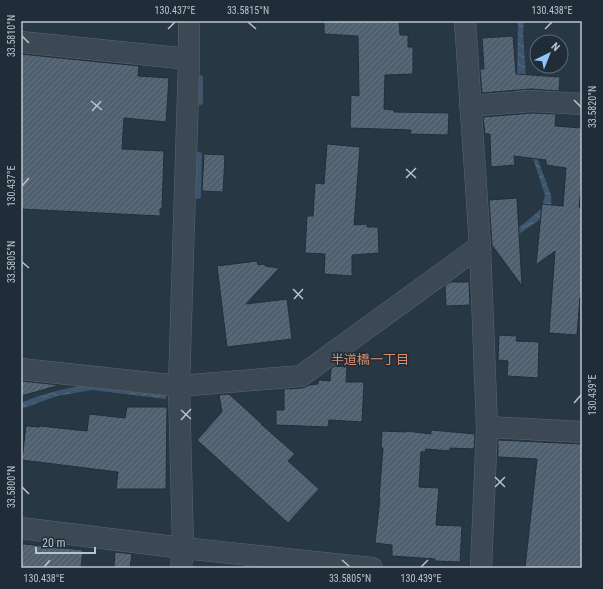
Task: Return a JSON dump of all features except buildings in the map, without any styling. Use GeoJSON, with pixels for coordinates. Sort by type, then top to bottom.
{"type":"FeatureCollection","features":[{"type":"Feature","properties":{"kind":"street"},"geometry":{"type":"LineString","coordinates":[[182,558],[179,386],[189,21]]}},
{"type":"Feature","properties":{"kind":"street"},"geometry":{"type":"LineString","coordinates":[[465,21],[480,246],[487,427],[481,568]]}},
{"type":"Feature","properties":{"kind":"street"},"geometry":{"type":"LineString","coordinates":[[21,42],[189,59]]}},
{"type":"Feature","properties":{"kind":"street"},"geometry":{"type":"LineString","coordinates":[[470,106],[532,101],[582,104]]}},
{"type":"Feature","properties":{"kind":"street"},"geometry":{"type":"LineString","coordinates":[[21,370],[179,386],[301,376],[480,246]]}},
{"type":"Feature","properties":{"kind":"street"},"geometry":{"type":"LineString","coordinates":[[487,427],[582,432]]}},
{"type":"Feature","properties":{"kind":"street"},"geometry":{"type":"LineString","coordinates":[[21,528],[182,558],[372,568]]}},
{"type":"Feature","properties":{"kind":"water"},"geometry":{"type":"Polygon","coordinates":[[[518,21],[524,21],[523,34],[527,91],[524,120],[551,195],[551,204],[542,217],[535,223],[501,248],[492,248],[541,209],[545,195],[521,122],[517,93],[518,21]]]}},
{"type":"Feature","properties":{"kind":"water"},"geometry":{"type":"Polygon","coordinates":[[[80,386],[166,391],[166,399],[92,390],[57,396],[21,409],[21,403],[50,393],[80,386]]]}},
{"type":"Feature","properties":{"kind":"waterway"},"geometry":{"type":"LineString","coordinates":[[200,78],[200,102]]}},
{"type":"Feature","properties":{"kind":"waterway"},"geometry":{"type":"LineString","coordinates":[[198,196],[199,155]]}},
{"type":"Feature","properties":{"kind":"district","name":"半道橋一丁目"},"geometry":{"type":"Point","coordinates":[370,359]}}]}
